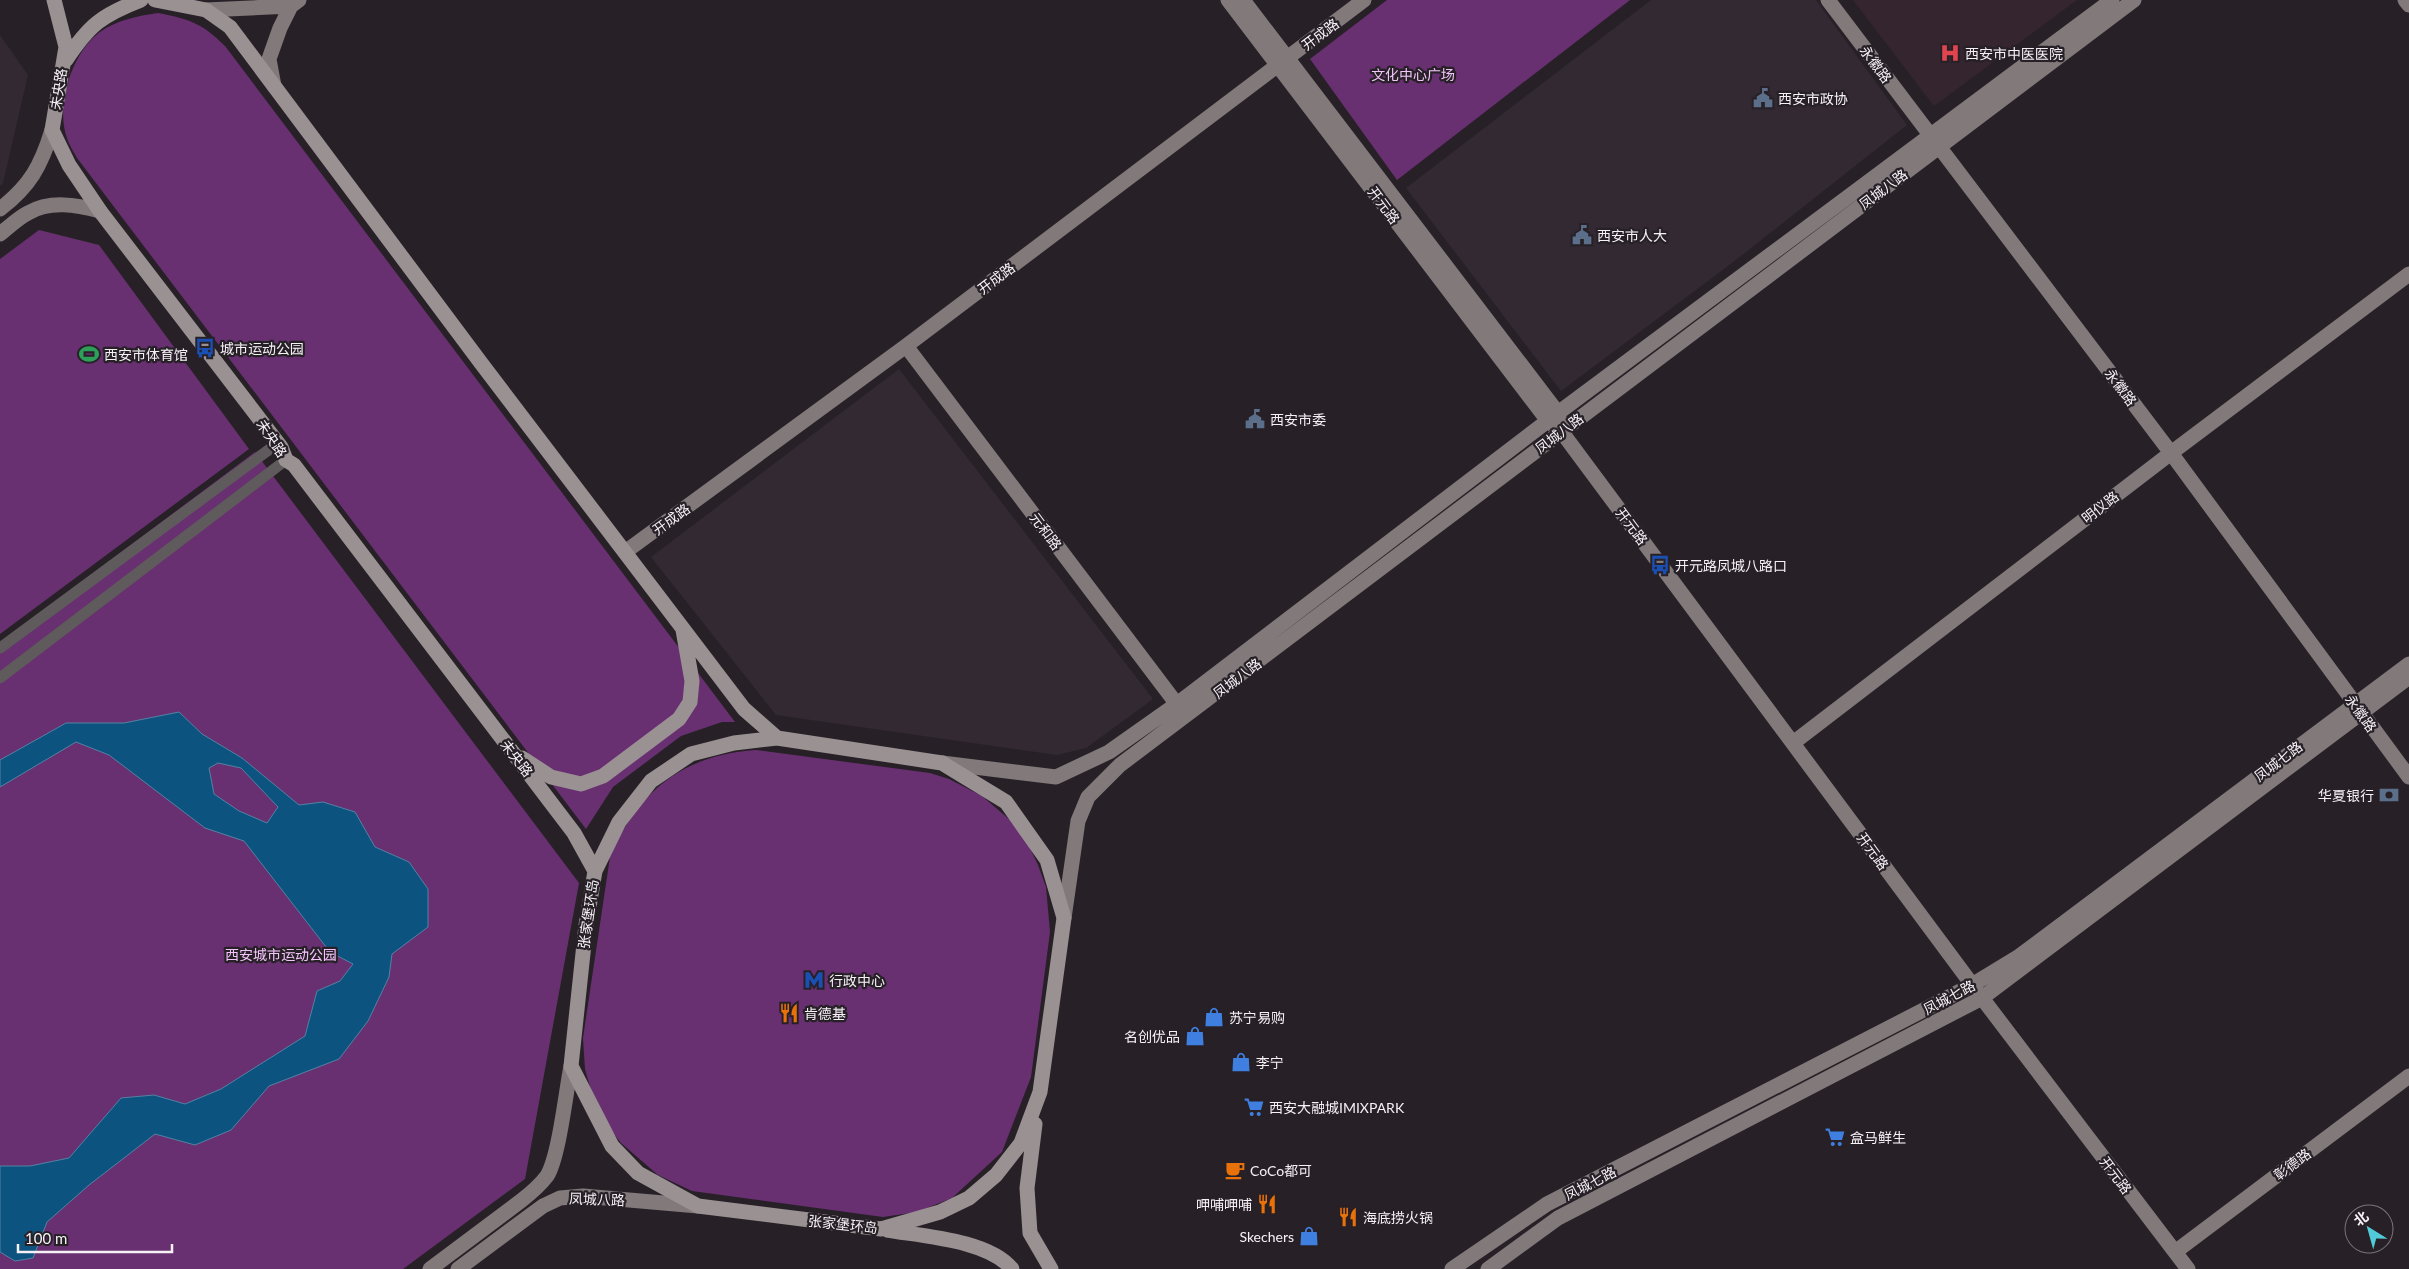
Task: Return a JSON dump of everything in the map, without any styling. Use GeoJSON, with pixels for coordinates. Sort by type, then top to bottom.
{"type":"FeatureCollection","features":[{"type":"Feature","properties":{"kind":"main road","name":"未央路"},"geometry":{"type":"LineString","coordinates":[[54,0],[66,47],[52,130],[69,165],[100,211],[278,443],[286,460],[294,464],[574,833],[595,871]]}},
{"type":"Feature","properties":{"kind":"main road"},"geometry":{"type":"LineString","coordinates":[[62,68],[91,26],[108,13],[141,0]]}},
{"type":"Feature","properties":{"kind":"main road"},"geometry":{"type":"LineString","coordinates":[[155,0],[206,10],[230,27],[744,709],[777,738]]}},
{"type":"Feature","properties":{"kind":"main road"},"geometry":{"type":"LineString","coordinates":[[510,750],[550,777],[581,784],[603,776],[679,719],[690,702],[692,681],[683,628]]}},
{"type":"Feature","properties":{"kind":"main road","name":"张家堡环岛"},"geometry":{"type":"LineString","coordinates":[[777,738],[942,763],[1006,802],[1047,860],[1064,918],[1040,1092],[1021,1144],[996,1174],[969,1198],[940,1212],[881,1229],[698,1206],[638,1172],[612,1146],[571,1066],[583,952],[595,871],[619,822],[651,781],[691,754],[734,743],[777,738]]}},
{"type":"Feature","properties":{"kind":"main road"},"geometry":{"type":"LineString","coordinates":[[1040,1092],[1026,1188],[1030,1233],[1051,1269]]}},
{"type":"Feature","properties":{"kind":"main road"},"geometry":{"type":"LineString","coordinates":[[881,1229],[970,1244],[1009,1266]]}},
{"type":"Feature","properties":{"kind":"street","name":"开元路"},"geometry":{"type":"LineString","coordinates":[[1228,0],[1283,62],[1553,417],[1561,431],[1972,985],[2188,1269]]}},
{"type":"Feature","properties":{"kind":"street","name":"开元路"},"geometry":{"type":"LineString","coordinates":[[1243,0],[1283,62]]}},
{"type":"Feature","properties":{"kind":"street","name":"开成路"},"geometry":{"type":"LineString","coordinates":[[625,552],[906,346],[1364,0]]}},
{"type":"Feature","properties":{"kind":"street","name":"永徽路"},"geometry":{"type":"LineString","coordinates":[[1828,0],[2008,235],[2409,777]]}},
{"type":"Feature","properties":{"kind":"street","name":"凤城八路"},"geometry":{"type":"LineString","coordinates":[[942,763],[1056,777],[1109,752],[1182,710],[1561,431],[1935,142],[2112,0]]}},
{"type":"Feature","properties":{"kind":"street","name":"凤城八路"},"geometry":{"type":"LineString","coordinates":[[1064,918],[1078,821],[1088,798],[1120,765],[1182,710],[1553,417],[2134,0]]}},
{"type":"Feature","properties":{"kind":"street"},"geometry":{"type":"LineString","coordinates":[[2405,0],[2409,5]]}},
{"type":"Feature","properties":{"kind":"street"},"geometry":{"type":"LineString","coordinates":[[206,10],[295,3]]}},
{"type":"Feature","properties":{"kind":"street"},"geometry":{"type":"LineString","coordinates":[[274,86],[269,59],[280,28],[295,3]]}},
{"type":"Feature","properties":{"kind":"street"},"geometry":{"type":"LineString","coordinates":[[0,209],[18,196],[33,177],[44,154],[52,130]]}},
{"type":"Feature","properties":{"kind":"street"},"geometry":{"type":"LineString","coordinates":[[0,234],[29,212],[60,204],[78,205],[100,211]]}},
{"type":"Feature","properties":{"kind":"street","name":"明仪路"},"geometry":{"type":"LineString","coordinates":[[1793,743],[2171,453],[2409,274]]}},
{"type":"Feature","properties":{"kind":"street","name":"元和路"},"geometry":{"type":"LineString","coordinates":[[906,346],[1182,710]]}},
{"type":"Feature","properties":{"kind":"street"},"geometry":{"type":"LineString","coordinates":[[0,648],[278,443]]}},
{"type":"Feature","properties":{"kind":"street"},"geometry":{"type":"LineString","coordinates":[[0,678],[286,460]]}},
{"type":"Feature","properties":{"kind":"street","name":"凤城七路"},"geometry":{"type":"LineString","coordinates":[[1488,1269],[1558,1218],[1982,998],[2357,708],[2409,664]]}},
{"type":"Feature","properties":{"kind":"street","name":"凤城七路"},"geometry":{"type":"LineString","coordinates":[[1452,1269],[1547,1204],[1972,985],[2018,958],[2357,708],[2409,677]]}},
{"type":"Feature","properties":{"kind":"street"},"geometry":{"type":"LineString","coordinates":[[430,1269],[535,1190],[547,1175],[555,1152],[571,1066]]}},
{"type":"Feature","properties":{"kind":"street","name":"彰德路"},"geometry":{"type":"LineString","coordinates":[[2175,1252],[2409,1076]]}},
{"type":"Feature","properties":{"kind":"street","name":"凤城八路"},"geometry":{"type":"LineString","coordinates":[[458,1269],[543,1206],[560,1198],[583,1196],[698,1206]]}},
{"type":"Feature","properties":{"kind":"shaded area"},"geometry":{"type":"Polygon","coordinates":[[[1651,0],[1816,0],[1907,125],[1732,263],[1561,391],[1406,188],[1651,0]]]}},
{"type":"Feature","properties":{"kind":"shaded area","name":"西安市中医医院"},"geometry":{"type":"Polygon","coordinates":[[[1853,0],[2077,0],[1934,106],[1853,0]]]}},
{"type":"Feature","properties":{"kind":"shaded area"},"geometry":{"type":"Polygon","coordinates":[[[0,35],[28,75],[3,183],[0,186],[0,35]]]}},
{"type":"Feature","properties":{"kind":"shaded area"},"geometry":{"type":"Polygon","coordinates":[[[899,369],[1153,699],[1086,748],[1057,755],[776,715],[651,557],[899,369]]]}},
{"type":"Feature","properties":{"kind":"green space","name":"文化中心广场"},"geometry":{"type":"Polygon","coordinates":[[[1387,0],[1630,0],[1397,180],[1310,59],[1387,0]]]}},
{"type":"Feature","properties":{"kind":"green space"},"geometry":{"type":"Polygon","coordinates":[[[158,13],[194,23],[209,32],[225,46],[735,722],[722,722],[681,736],[613,787],[586,829],[77,158],[70,146],[64,125],[63,111],[68,80],[81,52],[100,32],[113,24],[127,19],[158,13]]]}},
{"type":"Feature","properties":{"kind":"green space","name":"西安市体育馆"},"geometry":{"type":"Polygon","coordinates":[[[39,230],[99,245],[249,449],[0,634],[0,259],[39,230]]]}},
{"type":"Feature","properties":{"kind":"green space","name":"西安城市运动公园"},"geometry":{"type":"Polygon","coordinates":[[[255,452],[579,883],[525,1179],[403,1269],[0,1269],[0,643],[255,452]]]}},
{"type":"Feature","properties":{"kind":"green space"},"geometry":{"type":"Polygon","coordinates":[[[756,750],[930,773],[949,779],[982,796],[1010,820],[1028,844],[1046,887],[1050,932],[1031,1077],[1002,1152],[952,1198],[917,1212],[883,1217],[692,1191],[658,1175],[621,1143],[603,1120],[592,1094],[585,1069],[583,1038],[610,857],[634,813],[649,795],[666,781],[685,769],[706,760],[730,753],[756,750]]]}},
{"type":"Feature","properties":{"kind":"water"},"geometry":{"type":"Polygon","coordinates":[[[179,712],[202,734],[242,758],[299,805],[323,802],[355,812],[375,847],[409,862],[428,889],[428,927],[392,954],[389,977],[368,1021],[339,1059],[269,1086],[231,1130],[195,1145],[155,1134],[89,1185],[47,1222],[33,1258],[15,1261],[0,1252],[0,1166],[30,1166],[69,1158],[121,1098],[154,1095],[185,1104],[221,1089],[305,1036],[317,991],[340,981],[353,964],[330,952],[244,841],[205,828],[109,755],[76,742],[0,787],[0,760],[66,723],[124,723],[179,712]],[[218,763],[209,768],[214,794],[239,811],[267,823],[278,807],[241,768],[218,763]]]}},
{"type":"Feature","properties":{"kind":"place","name":"西安市中医医院"},"geometry":{"type":"Point","coordinates":[1950,53]}},
{"type":"Feature","properties":{"kind":"place","name":"西安市政协"},"geometry":{"type":"Point","coordinates":[1763,98]}},
{"type":"Feature","properties":{"kind":"place","name":"西安市人大"},"geometry":{"type":"Point","coordinates":[1582,235]}},
{"type":"Feature","properties":{"kind":"place","name":"城市运动公园"},"geometry":{"type":"Point","coordinates":[205,348]}},
{"type":"Feature","properties":{"kind":"place","name":"西安市体育馆"},"geometry":{"type":"Point","coordinates":[89,354]}},
{"type":"Feature","properties":{"kind":"place","name":"西安市委"},"geometry":{"type":"Point","coordinates":[1255,419]}},
{"type":"Feature","properties":{"kind":"place","name":"开元路凤城八路口"},"geometry":{"type":"Point","coordinates":[1660,565]}},
{"type":"Feature","properties":{"kind":"place","name":"华夏银行"},"geometry":{"type":"Point","coordinates":[2389,795]}},
{"type":"Feature","properties":{"kind":"place","name":"行政中心"},"geometry":{"type":"Point","coordinates":[814,980]}},
{"type":"Feature","properties":{"kind":"place","name":"肯德基"},"geometry":{"type":"Point","coordinates":[789,1013]}},
{"type":"Feature","properties":{"kind":"place","name":"苏宁易购"},"geometry":{"type":"Point","coordinates":[1214,1017]}},
{"type":"Feature","properties":{"kind":"place","name":"名创优品"},"geometry":{"type":"Point","coordinates":[1195,1036]}},
{"type":"Feature","properties":{"kind":"place","name":"李宁"},"geometry":{"type":"Point","coordinates":[1241,1062]}},
{"type":"Feature","properties":{"kind":"place","name":"西安大融城IMIXPARK"},"geometry":{"type":"Point","coordinates":[1254,1107]}},
{"type":"Feature","properties":{"kind":"place","name":"盒马鲜生"},"geometry":{"type":"Point","coordinates":[1835,1137]}},
{"type":"Feature","properties":{"kind":"place","name":"CoCo都可"},"geometry":{"type":"Point","coordinates":[1235,1170]}},
{"type":"Feature","properties":{"kind":"place","name":"呷哺呷哺"},"geometry":{"type":"Point","coordinates":[1267,1204]}},
{"type":"Feature","properties":{"kind":"place","name":"海底捞火锅"},"geometry":{"type":"Point","coordinates":[1348,1217]}},
{"type":"Feature","properties":{"kind":"place","name":"Skechers"},"geometry":{"type":"Point","coordinates":[1309,1236]}}]}
